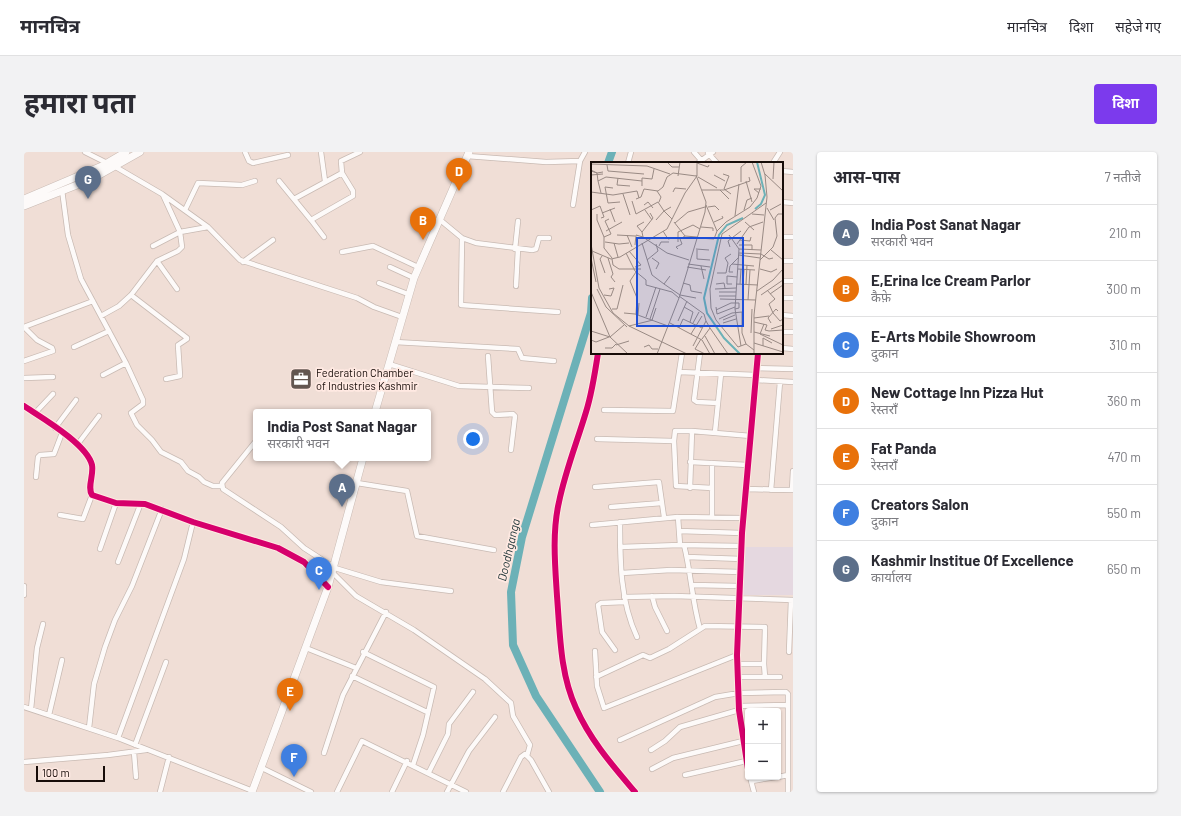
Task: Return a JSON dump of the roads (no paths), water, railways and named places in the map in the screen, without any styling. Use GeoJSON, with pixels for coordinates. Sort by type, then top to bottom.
{"type":"FeatureCollection","features":[{"type":"Feature","properties":{"kind":"main road"},"geometry":{"type":"LineString","coordinates":[[24,199],[107,163],[126,152]]}},
{"type":"Feature","properties":{"kind":"main road"},"geometry":{"type":"LineString","coordinates":[[24,206],[115,167],[140,152]]}},
{"type":"Feature","properties":{"kind":"main road"},"geometry":{"type":"LineString","coordinates":[[377,409],[408,294],[418,267],[468,154]]}},
{"type":"Feature","properties":{"kind":"main road"},"geometry":{"type":"LineString","coordinates":[[253,791],[334,571],[362,461]]}},
{"type":"Feature","properties":{"kind":"street"},"geometry":{"type":"LineString","coordinates":[[85,152],[162,194],[185,210],[208,227],[235,256],[243,262],[352,296],[374,307],[402,317]]}},
{"type":"Feature","properties":{"kind":"street"},"geometry":{"type":"LineString","coordinates":[[246,152],[249,161],[252,163],[288,155]]}},
{"type":"Feature","properties":{"kind":"street"},"geometry":{"type":"LineString","coordinates":[[321,152],[325,181]]}},
{"type":"Feature","properties":{"kind":"street"},"geometry":{"type":"LineString","coordinates":[[311,220],[353,196],[353,190],[342,173],[341,161],[360,152]]}},
{"type":"Feature","properties":{"kind":"street"},"geometry":{"type":"LineString","coordinates":[[573,205],[580,161],[585,152]]}},
{"type":"Feature","properties":{"kind":"street"},"geometry":{"type":"LineString","coordinates":[[628,162],[631,152]]}},
{"type":"Feature","properties":{"kind":"street"},"geometry":{"type":"LineString","coordinates":[[694,152],[699,162],[710,153],[716,162]]}},
{"type":"Feature","properties":{"kind":"street"},"geometry":{"type":"LineString","coordinates":[[774,162],[780,152]]}},
{"type":"Feature","properties":{"kind":"street"},"geometry":{"type":"LineString","coordinates":[[468,154],[546,162],[580,161]]}},
{"type":"Feature","properties":{"kind":"street"},"geometry":{"type":"LineString","coordinates":[[783,171],[793,172]]}},
{"type":"Feature","properties":{"kind":"street"},"geometry":{"type":"LineString","coordinates":[[294,199],[342,173]]}},
{"type":"Feature","properties":{"kind":"street"},"geometry":{"type":"LineString","coordinates":[[185,210],[198,182],[242,184],[255,181]]}},
{"type":"Feature","properties":{"kind":"street"},"geometry":{"type":"LineString","coordinates":[[279,181],[324,237]]}},
{"type":"Feature","properties":{"kind":"street"},"geometry":{"type":"LineString","coordinates":[[62,190],[72,250],[81,279],[126,363],[143,402],[143,404],[131,413],[137,425],[152,440],[161,452],[181,462],[188,471],[206,483],[221,486],[281,528],[334,571],[356,596],[386,612],[475,670],[509,701],[513,716],[530,745],[527,756],[549,792]]}},
{"type":"Feature","properties":{"kind":"street"},"geometry":{"type":"LineString","coordinates":[[101,316],[120,306],[131,295],[157,261],[181,249],[182,243],[180,232],[162,194]]}},
{"type":"Feature","properties":{"kind":"street"},"geometry":{"type":"LineString","coordinates":[[439,219],[462,238],[476,242],[517,249],[534,250],[539,238],[549,238]]}},
{"type":"Feature","properties":{"kind":"street"},"geometry":{"type":"LineString","coordinates":[[516,286],[518,221]]}},
{"type":"Feature","properties":{"kind":"street"},"geometry":{"type":"LineString","coordinates":[[153,246],[180,232],[208,227]]}},
{"type":"Feature","properties":{"kind":"street"},"geometry":{"type":"LineString","coordinates":[[462,238],[461,305],[558,312]]}},
{"type":"Feature","properties":{"kind":"street"},"geometry":{"type":"LineString","coordinates":[[243,262],[273,240]]}},
{"type":"Feature","properties":{"kind":"street"},"geometry":{"type":"LineString","coordinates":[[342,252],[373,246],[418,267]]}},
{"type":"Feature","properties":{"kind":"street"},"geometry":{"type":"LineString","coordinates":[[157,261],[177,290]]}},
{"type":"Feature","properties":{"kind":"street"},"geometry":{"type":"LineString","coordinates":[[390,267],[414,278]]}},
{"type":"Feature","properties":{"kind":"street"},"geometry":{"type":"LineString","coordinates":[[380,283],[408,294]]}},
{"type":"Feature","properties":{"kind":"street"},"geometry":{"type":"LineString","coordinates":[[131,295],[187,338],[178,345],[180,376],[166,379]]}},
{"type":"Feature","properties":{"kind":"street"},"geometry":{"type":"LineString","coordinates":[[24,361],[53,351],[52,348],[37,340],[24,327],[93,302]]}},
{"type":"Feature","properties":{"kind":"street"},"geometry":{"type":"LineString","coordinates":[[783,315],[793,316]]}},
{"type":"Feature","properties":{"kind":"street"},"geometry":{"type":"LineString","coordinates":[[74,347],[109,331]]}},
{"type":"Feature","properties":{"kind":"street"},"geometry":{"type":"LineString","coordinates":[[395,342],[518,349],[522,358],[554,361]]}},
{"type":"Feature","properties":{"kind":"street"},"geometry":{"type":"LineString","coordinates":[[783,348],[793,349]]}},
{"type":"Feature","properties":{"kind":"street"},"geometry":{"type":"LineString","coordinates":[[598,354],[586,412],[559,502],[556,525],[555,560],[558,612],[563,664],[569,691],[576,709],[600,749],[635,792]]}},
{"type":"Feature","properties":{"kind":"street"},"geometry":{"type":"LineString","coordinates":[[604,410],[673,411],[682,354]]}},
{"type":"Feature","properties":{"kind":"street"},"geometry":{"type":"LineString","coordinates":[[700,354],[695,402],[718,403]]}},
{"type":"Feature","properties":{"kind":"street"},"geometry":{"type":"LineString","coordinates":[[745,754],[739,708],[737,655],[743,518],[758,354]]}},
{"type":"Feature","properties":{"kind":"street"},"geometry":{"type":"LineString","coordinates":[[488,356],[493,414],[513,414],[515,416],[511,450]]}},
{"type":"Feature","properties":{"kind":"street"},"geometry":{"type":"LineString","coordinates":[[103,375],[126,363]]}},
{"type":"Feature","properties":{"kind":"street"},"geometry":{"type":"LineString","coordinates":[[389,364],[454,385],[529,388]]}},
{"type":"Feature","properties":{"kind":"street"},"geometry":{"type":"LineString","coordinates":[[756,368],[793,369]]}},
{"type":"Feature","properties":{"kind":"street"},"geometry":{"type":"LineString","coordinates":[[679,372],[721,374],[780,382],[793,382]]}},
{"type":"Feature","properties":{"kind":"street"},"geometry":{"type":"LineString","coordinates":[[715,432],[721,374]]}},
{"type":"Feature","properties":{"kind":"street"},"geometry":{"type":"LineString","coordinates":[[24,378],[53,377]]}},
{"type":"Feature","properties":{"kind":"street"},"geometry":{"type":"LineString","coordinates":[[771,490],[780,382]]}},
{"type":"Feature","properties":{"kind":"street"},"geometry":{"type":"LineString","coordinates":[[35,414],[53,394]]}},
{"type":"Feature","properties":{"kind":"street"},"geometry":{"type":"LineString","coordinates":[[55,428],[76,400]]}},
{"type":"Feature","properties":{"kind":"street"},"geometry":{"type":"LineString","coordinates":[[24,406],[78,445],[87,454],[92,464],[90,490],[92,495],[83,519],[60,515]]}},
{"type":"Feature","properties":{"kind":"street"},"geometry":{"type":"LineString","coordinates":[[78,445],[99,416]]}},
{"type":"Feature","properties":{"kind":"street"},"geometry":{"type":"LineString","coordinates":[[712,488],[678,487],[674,484],[674,433],[677,430],[751,436]]}},
{"type":"Feature","properties":{"kind":"street"},"geometry":{"type":"LineString","coordinates":[[690,488],[692,431]]}},
{"type":"Feature","properties":{"kind":"street"},"geometry":{"type":"LineString","coordinates":[[36,477],[38,457],[40,455],[54,454],[62,433]]}},
{"type":"Feature","properties":{"kind":"street"},"geometry":{"type":"LineString","coordinates":[[597,439],[674,441]]}},
{"type":"Feature","properties":{"kind":"street"},"geometry":{"type":"LineString","coordinates":[[221,486],[253,445]]}},
{"type":"Feature","properties":{"kind":"street"},"geometry":{"type":"LineString","coordinates":[[690,462],[748,465]]}},
{"type":"Feature","properties":{"kind":"street"},"geometry":{"type":"LineString","coordinates":[[712,463],[712,517]]}},
{"type":"Feature","properties":{"kind":"street"},"geometry":{"type":"LineString","coordinates":[[746,489],[792,490],[793,471]]}},
{"type":"Feature","properties":{"kind":"street"},"geometry":{"type":"LineString","coordinates":[[595,487],[656,482],[660,484],[664,517]]}},
{"type":"Feature","properties":{"kind":"street"},"geometry":{"type":"LineString","coordinates":[[357,483],[407,491],[417,536],[494,550]]}},
{"type":"Feature","properties":{"kind":"street"},"geometry":{"type":"LineString","coordinates":[[92,495],[116,503],[141,503],[162,509],[194,522],[287,552],[312,568],[328,587]]}},
{"type":"Feature","properties":{"kind":"street"},"geometry":{"type":"LineString","coordinates":[[611,507],[662,502]]}},
{"type":"Feature","properties":{"kind":"street"},"geometry":{"type":"LineString","coordinates":[[100,549],[116,503]]}},
{"type":"Feature","properties":{"kind":"street"},"geometry":{"type":"LineString","coordinates":[[118,562],[141,503]]}},
{"type":"Feature","properties":{"kind":"street"},"geometry":{"type":"LineString","coordinates":[[89,728],[94,684],[103,654],[115,620],[132,586],[162,509]]}},
{"type":"Feature","properties":{"kind":"street"},"geometry":{"type":"LineString","coordinates":[[592,525],[664,517],[743,518]]}},
{"type":"Feature","properties":{"kind":"street"},"geometry":{"type":"LineString","coordinates":[[678,517],[679,531],[690,570],[693,597],[700,629]]}},
{"type":"Feature","properties":{"kind":"street"},"geometry":{"type":"LineString","coordinates":[[118,738],[184,559],[194,522]]}},
{"type":"Feature","properties":{"kind":"street"},"geometry":{"type":"LineString","coordinates":[[620,522],[620,547],[625,600],[637,637]]}},
{"type":"Feature","properties":{"kind":"street"},"geometry":{"type":"LineString","coordinates":[[679,531],[742,533]]}},
{"type":"Feature","properties":{"kind":"street"},"geometry":{"type":"LineString","coordinates":[[620,547],[682,545],[742,546]]}},
{"type":"Feature","properties":{"kind":"street"},"geometry":{"type":"LineString","coordinates":[[687,557],[742,559]]}},
{"type":"Feature","properties":{"kind":"street"},"geometry":{"type":"LineString","coordinates":[[622,573],[690,570],[741,572]]}},
{"type":"Feature","properties":{"kind":"street"},"geometry":{"type":"LineString","coordinates":[[334,571],[381,582],[451,591]]}},
{"type":"Feature","properties":{"kind":"street"},"geometry":{"type":"LineString","coordinates":[[692,585],[740,586]]}},
{"type":"Feature","properties":{"kind":"street"},"geometry":{"type":"LineString","coordinates":[[24,586],[24,595]]}},
{"type":"Feature","properties":{"kind":"street"},"geometry":{"type":"LineString","coordinates":[[652,596],[657,612],[667,631]]}},
{"type":"Feature","properties":{"kind":"street"},"geometry":{"type":"LineString","coordinates":[[615,650],[602,632],[598,605],[601,603],[652,596],[792,600],[789,652]]}},
{"type":"Feature","properties":{"kind":"street"},"geometry":{"type":"LineString","coordinates":[[324,753],[337,709],[364,652],[386,612]]}},
{"type":"Feature","properties":{"kind":"street"},"geometry":{"type":"LineString","coordinates":[[31,709],[37,648],[43,624]]}},
{"type":"Feature","properties":{"kind":"street"},"geometry":{"type":"LineString","coordinates":[[596,677],[643,655],[650,658],[675,645],[700,629],[712,625],[765,627],[765,677]]}},
{"type":"Feature","properties":{"kind":"street"},"geometry":{"type":"LineString","coordinates":[[306,648],[356,668]]}},
{"type":"Feature","properties":{"kind":"street"},"geometry":{"type":"LineString","coordinates":[[595,651],[596,677],[600,700],[603,707],[606,708],[737,655]]}},
{"type":"Feature","properties":{"kind":"street"},"geometry":{"type":"LineString","coordinates":[[364,652],[433,686],[434,689],[427,712],[423,735],[413,764]]}},
{"type":"Feature","properties":{"kind":"street"},"geometry":{"type":"LineString","coordinates":[[49,715],[62,660]]}},
{"type":"Feature","properties":{"kind":"street"},"geometry":{"type":"LineString","coordinates":[[135,745],[166,662]]}},
{"type":"Feature","properties":{"kind":"street"},"geometry":{"type":"LineString","coordinates":[[737,664],[764,664]]}},
{"type":"Feature","properties":{"kind":"street"},"geometry":{"type":"LineString","coordinates":[[352,676],[427,712]]}},
{"type":"Feature","properties":{"kind":"street"},"geometry":{"type":"LineString","coordinates":[[738,677],[780,677]]}},
{"type":"Feature","properties":{"kind":"street"},"geometry":{"type":"LineString","coordinates":[[428,772],[448,734],[449,724],[473,692]]}},
{"type":"Feature","properties":{"kind":"street"},"geometry":{"type":"LineString","coordinates":[[620,740],[709,699],[739,693],[786,692],[788,694],[788,705],[790,712],[791,740],[788,792]]}},
{"type":"Feature","properties":{"kind":"street"},"geometry":{"type":"LineString","coordinates":[[772,708],[788,705]]}},
{"type":"Feature","properties":{"kind":"street"},"geometry":{"type":"LineString","coordinates":[[24,707],[118,738],[253,791]]}},
{"type":"Feature","properties":{"kind":"street"},"geometry":{"type":"LineString","coordinates":[[651,750],[662,744],[680,728],[739,708],[745,708]]}},
{"type":"Feature","properties":{"kind":"street"},"geometry":{"type":"LineString","coordinates":[[447,792],[469,751],[495,717]]}},
{"type":"Feature","properties":{"kind":"street"},"geometry":{"type":"LineString","coordinates":[[337,792],[362,741],[407,761],[466,792]]}},
{"type":"Feature","properties":{"kind":"street"},"geometry":{"type":"LineString","coordinates":[[652,769],[673,758],[743,741]]}},
{"type":"Feature","properties":{"kind":"street"},"geometry":{"type":"LineString","coordinates":[[24,762],[134,752],[146,749]]}},
{"type":"Feature","properties":{"kind":"street"},"geometry":{"type":"LineString","coordinates":[[134,752],[136,777]]}},
{"type":"Feature","properties":{"kind":"street"},"geometry":{"type":"LineString","coordinates":[[503,792],[521,757],[525,754],[527,756]]}},
{"type":"Feature","properties":{"kind":"street"},"geometry":{"type":"LineString","coordinates":[[160,792],[169,757]]}},
{"type":"Feature","properties":{"kind":"street"},"geometry":{"type":"LineString","coordinates":[[392,792],[407,761]]}},
{"type":"Feature","properties":{"kind":"street"},"geometry":{"type":"LineString","coordinates":[[685,775],[745,761]]}},
{"type":"Feature","properties":{"kind":"street"},"geometry":{"type":"LineString","coordinates":[[262,768],[311,792]]}},
{"type":"Feature","properties":{"kind":"street"},"geometry":{"type":"LineString","coordinates":[[781,776],[788,775]]}},
{"type":"Feature","properties":{"kind":"street"},"geometry":{"type":"LineString","coordinates":[[751,780],[754,792]]}},
{"type":"Feature","properties":{"kind":"waterway","name":"Doodhganga"},"geometry":{"type":"LineString","coordinates":[[608,162],[612,152]]}},
{"type":"Feature","properties":{"kind":"waterway","name":"Doodhganga"},"geometry":{"type":"LineString","coordinates":[[591,313],[522,537],[511,592],[513,645],[536,696],[600,792]]}},
{"type":"Feature","properties":{"kind":"place","name":"New Cottage Inn Pizza Hut"},"geometry":{"type":"Point","coordinates":[459,191]}},
{"type":"Feature","properties":{"kind":"place","name":"Kashmir Institue Of Excellence"},"geometry":{"type":"Point","coordinates":[88,199]}},
{"type":"Feature","properties":{"kind":"place","name":"E,Erina Ice Cream Parlor"},"geometry":{"type":"Point","coordinates":[423,240]}},
{"type":"Feature","properties":{"kind":"place","name":"Federation Chamber of Industries Kashmir"},"geometry":{"type":"Point","coordinates":[301,379]}},
{"type":"Feature","properties":{"kind":"place","name":"India Post Sanat Nagar"},"geometry":{"type":"Point","coordinates":[342,507]}},
{"type":"Feature","properties":{"kind":"place","name":"E-Arts Mobile Showroom"},"geometry":{"type":"Point","coordinates":[319,590]}},
{"type":"Feature","properties":{"kind":"place","name":"Fat Panda"},"geometry":{"type":"Point","coordinates":[290,711]}},
{"type":"Feature","properties":{"kind":"place","name":"Creators Salon"},"geometry":{"type":"Point","coordinates":[294,777]}}]}
